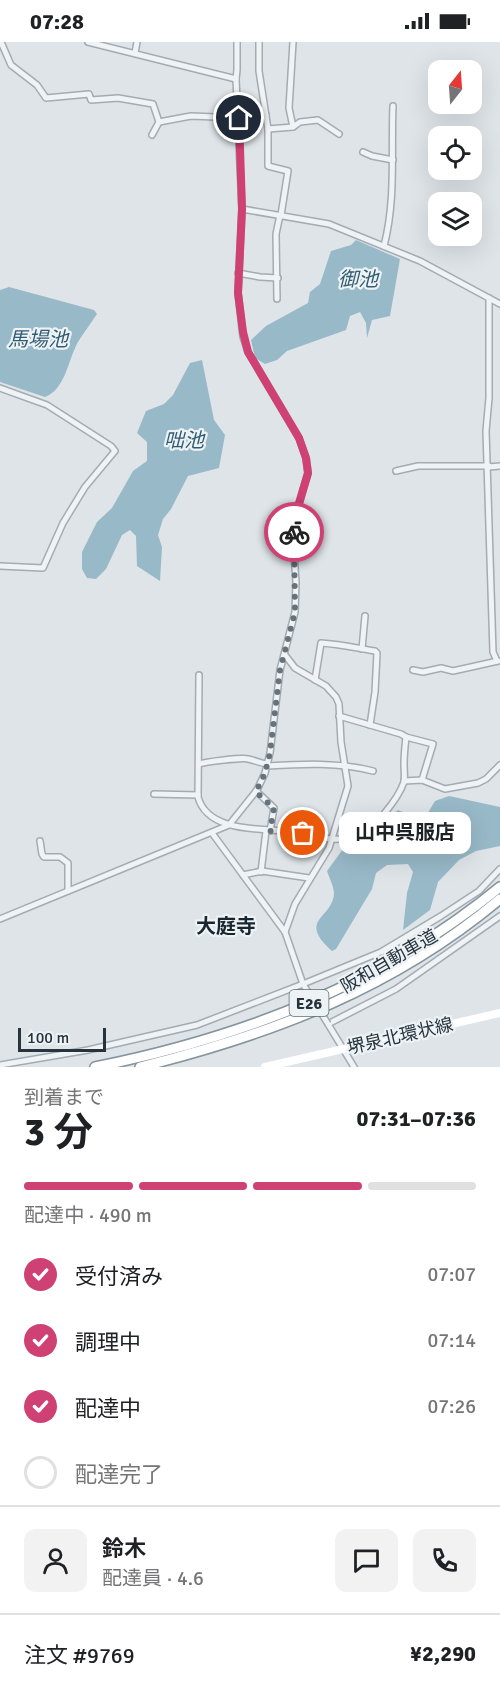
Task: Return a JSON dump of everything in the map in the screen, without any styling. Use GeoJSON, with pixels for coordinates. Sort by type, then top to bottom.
{"type":"FeatureCollection","features":[{"type":"Feature","properties":{"kind":"highway","name":"阪和自動車道"},"geometry":{"type":"LineString","coordinates":[[95,1067],[196,1044],[308,1004],[397,960],[435,936],[500,887]]}},
{"type":"Feature","properties":{"kind":"highway","name":"阪和自動車道"},"geometry":{"type":"LineString","coordinates":[[140,1067],[198,1052],[271,1028],[310,1014],[363,990],[436,946],[500,899]]}},
{"type":"Feature","properties":{"kind":"main road","name":"堺泉北環状線"},"geometry":{"type":"LineString","coordinates":[[265,1067],[500,1013]]}},
{"type":"Feature","properties":{"kind":"street"},"geometry":{"type":"LineString","coordinates":[[1,42],[11,65],[37,85],[46,98],[89,94],[91,100],[118,98],[153,104],[159,122],[152,135]]}},
{"type":"Feature","properties":{"kind":"street"},"geometry":{"type":"LineString","coordinates":[[88,42],[236,78]]}},
{"type":"Feature","properties":{"kind":"street"},"geometry":{"type":"LineString","coordinates":[[135,53],[137,42]]}},
{"type":"Feature","properties":{"kind":"street"},"geometry":{"type":"LineString","coordinates":[[0,919],[229,825],[256,792],[267,765],[280,670],[295,612],[296,582],[293,539],[298,507],[308,473],[299,438],[248,352],[243,337],[238,293],[242,209],[236,78],[237,42]]}},
{"type":"Feature","properties":{"kind":"street"},"geometry":{"type":"LineString","coordinates":[[259,42],[259,71],[267,115],[268,166],[288,171],[276,234],[277,299]]}},
{"type":"Feature","properties":{"kind":"street"},"geometry":{"type":"LineString","coordinates":[[293,42],[289,108],[293,127]]}},
{"type":"Feature","properties":{"kind":"street"},"geometry":{"type":"LineString","coordinates":[[384,246],[392,185],[393,106]]}},
{"type":"Feature","properties":{"kind":"street"},"geometry":{"type":"LineString","coordinates":[[159,122],[191,116],[239,118],[267,115]]}},
{"type":"Feature","properties":{"kind":"street"},"geometry":{"type":"LineString","coordinates":[[268,129],[293,127],[300,122],[318,120],[339,134]]}},
{"type":"Feature","properties":{"kind":"street"},"geometry":{"type":"LineString","coordinates":[[363,152],[393,160]]}},
{"type":"Feature","properties":{"kind":"street"},"geometry":{"type":"LineString","coordinates":[[242,209],[329,224],[420,261],[500,304]]}},
{"type":"Feature","properties":{"kind":"street"},"geometry":{"type":"LineString","coordinates":[[238,273],[278,278]]}},
{"type":"Feature","properties":{"kind":"street"},"geometry":{"type":"LineString","coordinates":[[413,670],[423,672],[441,668],[453,671],[498,661],[493,652],[489,466],[486,431],[489,398],[489,298]]}},
{"type":"Feature","properties":{"kind":"street"},"geometry":{"type":"LineString","coordinates":[[0,388],[47,405],[111,446],[115,451],[81,493],[63,523],[43,568],[0,566]]}},
{"type":"Feature","properties":{"kind":"street"},"geometry":{"type":"LineString","coordinates":[[396,471],[418,466],[500,466]]}},
{"type":"Feature","properties":{"kind":"street"},"geometry":{"type":"LineString","coordinates":[[362,649],[365,616]]}},
{"type":"Feature","properties":{"kind":"street"},"geometry":{"type":"LineString","coordinates":[[315,680],[321,644],[375,651],[377,653],[375,692],[370,725]]}},
{"type":"Feature","properties":{"kind":"street"},"geometry":{"type":"LineString","coordinates":[[285,655],[288,661],[326,686],[336,697],[339,704],[341,742],[348,786],[329,848],[294,904],[285,932]]}},
{"type":"Feature","properties":{"kind":"street"},"geometry":{"type":"LineString","coordinates":[[280,670],[298,669]]}},
{"type":"Feature","properties":{"kind":"street"},"geometry":{"type":"LineString","coordinates":[[199,675],[198,795],[200,806],[208,815],[229,825],[303,833],[331,840],[358,836],[384,815],[404,781],[406,737]]}},
{"type":"Feature","properties":{"kind":"street"},"geometry":{"type":"LineString","coordinates":[[339,716],[433,744],[422,780]]}},
{"type":"Feature","properties":{"kind":"street"},"geometry":{"type":"LineString","coordinates":[[199,764],[247,758],[267,765],[345,766],[373,771]]}},
{"type":"Feature","properties":{"kind":"street"},"geometry":{"type":"LineString","coordinates":[[404,781],[422,780],[445,789],[478,783],[486,779],[500,765]]}},
{"type":"Feature","properties":{"kind":"street"},"geometry":{"type":"LineString","coordinates":[[256,792],[274,808],[261,872]]}},
{"type":"Feature","properties":{"kind":"street"},"geometry":{"type":"LineString","coordinates":[[154,794],[198,795]]}},
{"type":"Feature","properties":{"kind":"street"},"geometry":{"type":"LineString","coordinates":[[213,833],[285,932],[303,984],[354,1067]]}},
{"type":"Feature","properties":{"kind":"street"},"geometry":{"type":"LineString","coordinates":[[40,841],[44,857],[60,857],[68,863],[68,891]]}},
{"type":"Feature","properties":{"kind":"street"},"geometry":{"type":"LineString","coordinates":[[0,1065],[25,1065],[197,1025],[303,984],[397,942],[479,891],[500,868]]}},
{"type":"Feature","properties":{"kind":"street"},"geometry":{"type":"LineString","coordinates":[[243,875],[261,872],[309,878]]}},
{"type":"Feature","properties":{"kind":"street"},"geometry":{"type":"LineString","coordinates":[[328,1024],[396,989],[500,916]]}},
{"type":"Feature","properties":{"kind":"water","name":"御池"},"geometry":{"type":"Polygon","coordinates":[[[356,240],[400,259],[390,316],[372,320],[367,338],[366,323],[360,312],[350,316],[346,330],[287,351],[277,360],[265,364],[255,358],[251,340],[266,326],[308,303],[310,292],[320,284],[331,251],[351,245],[356,240]]]}},
{"type":"Feature","properties":{"kind":"water","name":"馬場池"},"geometry":{"type":"Polygon","coordinates":[[[9,287],[94,310],[97,314],[78,342],[62,381],[52,393],[45,397],[0,382],[0,290],[9,287]]]}},
{"type":"Feature","properties":{"kind":"water","name":"咄池"},"geometry":{"type":"Polygon","coordinates":[[[202,360],[214,420],[225,435],[219,468],[188,476],[171,509],[163,519],[158,535],[162,547],[160,581],[137,566],[136,536],[130,530],[122,535],[106,569],[96,579],[87,578],[82,569],[82,552],[97,522],[112,508],[133,471],[147,461],[147,442],[137,433],[146,411],[164,404],[173,395],[190,363],[202,360]]]}},
{"type":"Feature","properties":{"kind":"water"},"geometry":{"type":"Polygon","coordinates":[[[449,796],[500,807],[500,846],[476,851],[459,860],[438,882],[430,910],[403,930],[407,893],[413,872],[408,864],[387,865],[376,873],[372,889],[336,949],[332,951],[317,932],[317,925],[332,902],[334,894],[327,871],[346,845],[358,840],[398,810],[423,821],[435,801],[449,796]]]}},
{"type":"Feature","properties":{"kind":"way so far"},"geometry":{"type":"LineString","coordinates":[[294,532],[295,612],[280,670],[270,753],[265,773],[256,792],[274,808],[270,831],[303,833]]}},
{"type":"Feature","properties":{"kind":"place","name":"山中呉服店"},"geometry":{"type":"Point","coordinates":[303,833]}},
{"type":"Feature","properties":{"kind":"district","name":"大庭寺"},"geometry":{"type":"Point","coordinates":[226,926]}},
{"type":"Feature","properties":{"kind":"route"},"geometry":{"type":"LineString","coordinates":[[239,118],[242,209],[238,293],[243,337],[248,352],[299,438],[306,458],[308,473],[298,507],[294,532]]}}]}
